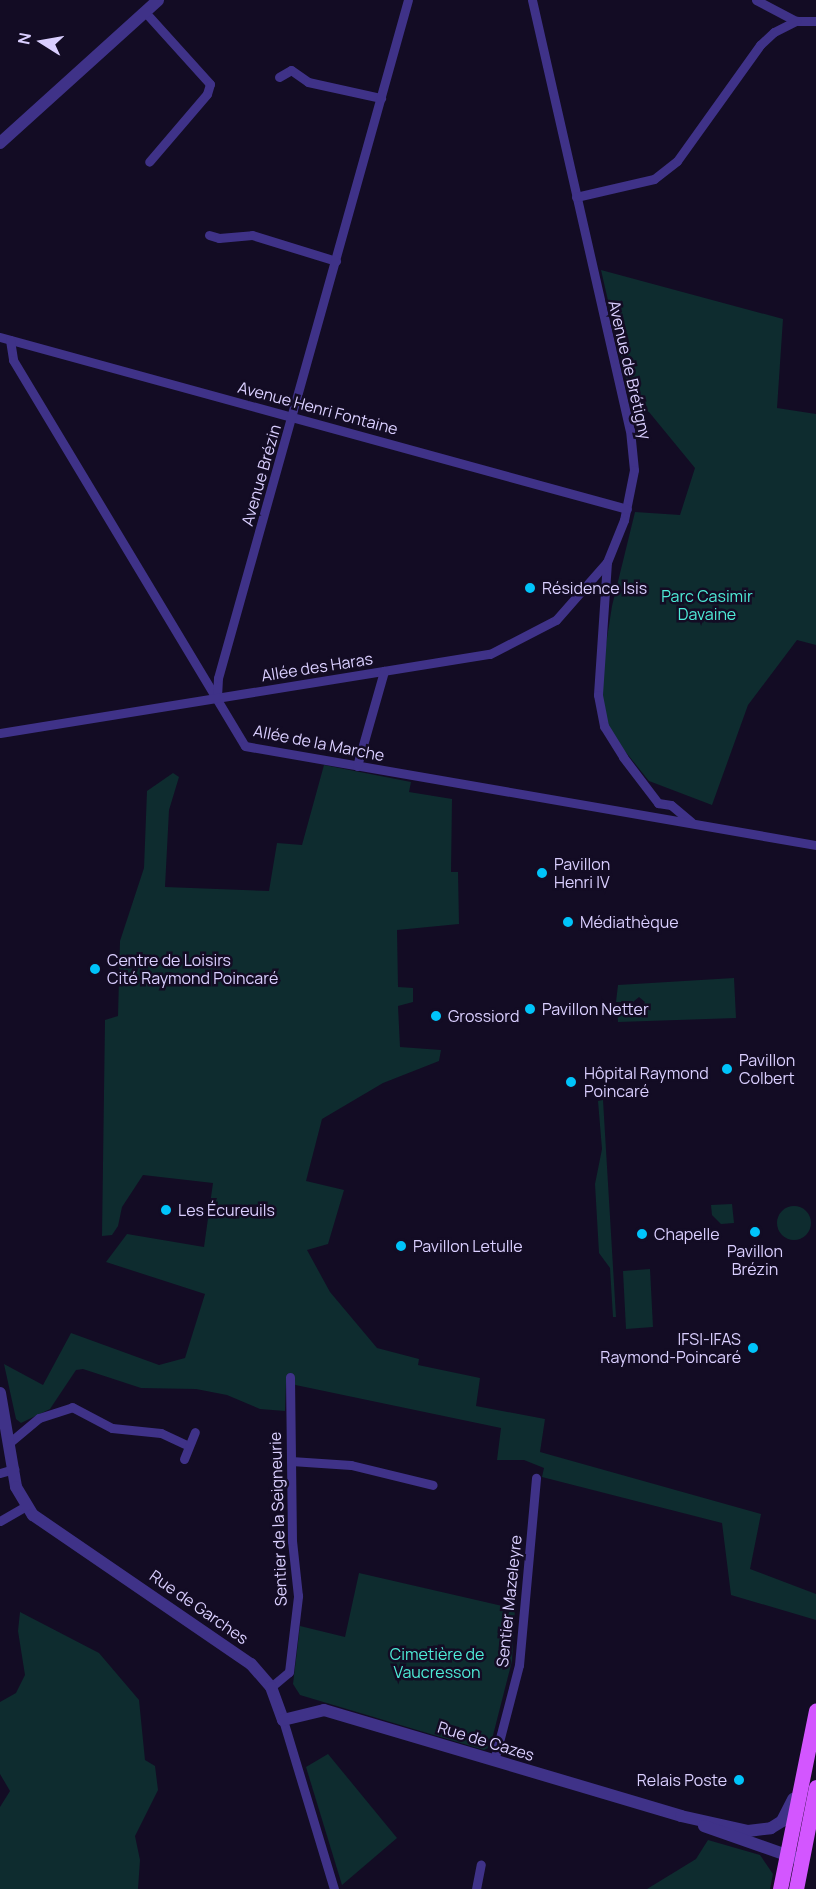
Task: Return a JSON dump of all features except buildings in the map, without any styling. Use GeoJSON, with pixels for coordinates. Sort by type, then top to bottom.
{"type":"FeatureCollection","features":[{"type":"Feature","properties":{"kind":"main road"},"geometry":{"type":"LineString","coordinates":[[796,1889],[793,1824],[816,1711]]}},
{"type":"Feature","properties":{"kind":"main road"},"geometry":{"type":"LineString","coordinates":[[780,1889],[805,1838],[816,1788]]}},
{"type":"Feature","properties":{"kind":"street"},"geometry":{"type":"LineString","coordinates":[[0,143],[158,0]]}},
{"type":"Feature","properties":{"kind":"street","name":"Avenue Brézin"},"geometry":{"type":"LineString","coordinates":[[217,698],[219,678],[408,0]]}},
{"type":"Feature","properties":{"kind":"street","name":"Avenue de Brétigny"},"geometry":{"type":"LineString","coordinates":[[532,0],[630,430],[634,470],[627,508],[607,562],[598,653],[602,716],[613,742],[658,803],[671,805],[692,823]]}},
{"type":"Feature","properties":{"kind":"street"},"geometry":{"type":"LineString","coordinates":[[756,0],[796,21],[811,22],[816,28]]}},
{"type":"Feature","properties":{"kind":"street"},"geometry":{"type":"LineString","coordinates":[[145,12],[210,84],[207,94],[149,162]]}},
{"type":"Feature","properties":{"kind":"street"},"geometry":{"type":"LineString","coordinates":[[576,197],[654,179],[677,161],[760,45],[796,21]]}},
{"type":"Feature","properties":{"kind":"street"},"geometry":{"type":"LineString","coordinates":[[279,77],[291,70],[308,82],[381,98]]}},
{"type":"Feature","properties":{"kind":"street"},"geometry":{"type":"LineString","coordinates":[[209,235],[219,238],[252,235],[336,261]]}},
{"type":"Feature","properties":{"kind":"street","name":"Avenue Henri Fontaine"},"geometry":{"type":"LineString","coordinates":[[0,337],[627,508]]}},
{"type":"Feature","properties":{"kind":"street","name":"Allée de la Marche"},"geometry":{"type":"LineString","coordinates":[[10,340],[13,360],[244,746],[816,845]]}},
{"type":"Feature","properties":{"kind":"street","name":"Allée des Haras"},"geometry":{"type":"LineString","coordinates":[[0,733],[490,654],[512,645],[556,620],[607,562]]}},
{"type":"Feature","properties":{"kind":"street"},"geometry":{"type":"LineString","coordinates":[[357,766],[384,671]]}},
{"type":"Feature","properties":{"kind":"street"},"geometry":{"type":"LineString","coordinates":[[653,818],[658,803]]}},
{"type":"Feature","properties":{"kind":"street","name":"Sentier de la Seigneurie"},"geometry":{"type":"LineString","coordinates":[[271,1687],[290,1672],[297,1606],[290,1377]]}},
{"type":"Feature","properties":{"kind":"street","name":"Rue de Garches"},"geometry":{"type":"LineString","coordinates":[[0,1393],[16,1487],[26,1506],[41,1522],[148,1590],[251,1664],[271,1687],[334,1889]]}},
{"type":"Feature","properties":{"kind":"street"},"geometry":{"type":"LineString","coordinates":[[9,1443],[39,1418],[72,1407],[112,1428],[160,1433],[187,1445]]}},
{"type":"Feature","properties":{"kind":"street"},"geometry":{"type":"LineString","coordinates":[[184,1459],[187,1445],[195,1432]]}},
{"type":"Feature","properties":{"kind":"street"},"geometry":{"type":"LineString","coordinates":[[291,1461],[351,1465],[434,1485]]}},
{"type":"Feature","properties":{"kind":"street"},"geometry":{"type":"LineString","coordinates":[[0,1473],[14,1469]]}},
{"type":"Feature","properties":{"kind":"street","name":"Sentier Mazeleyre"},"geometry":{"type":"LineString","coordinates":[[494,1761],[519,1665],[536,1478]]}},
{"type":"Feature","properties":{"kind":"street"},"geometry":{"type":"LineString","coordinates":[[0,1521],[26,1506]]}},
{"type":"Feature","properties":{"kind":"street","name":"Rue de Cazes"},"geometry":{"type":"LineString","coordinates":[[283,1720],[324,1710],[681,1816],[748,1831],[793,1824]]}},
{"type":"Feature","properties":{"kind":"street"},"geometry":{"type":"LineString","coordinates":[[771,1827],[787,1815],[803,1770]]}},
{"type":"Feature","properties":{"kind":"street","name":"Rue de Cazes"},"geometry":{"type":"LineString","coordinates":[[681,1816],[794,1858]]}},
{"type":"Feature","properties":{"kind":"street"},"geometry":{"type":"LineString","coordinates":[[793,1824],[805,1838]]}},
{"type":"Feature","properties":{"kind":"street"},"geometry":{"type":"LineString","coordinates":[[476,1889],[481,1864]]}},
{"type":"Feature","properties":{"kind":"green space","name":"Parc Casimir Davaine"},"geometry":{"type":"Polygon","coordinates":[[[601,270],[783,319],[777,408],[816,414],[816,645],[797,640],[748,705],[712,805],[649,781],[616,740],[604,717],[600,683],[612,606],[635,512],[680,515],[695,468],[649,412],[634,414],[601,270]]]}},
{"type":"Feature","properties":{"kind":"green space"},"geometry":{"type":"Polygon","coordinates":[[[324,765],[411,782],[409,792],[452,799],[451,872],[458,872],[459,924],[397,930],[398,987],[413,988],[413,1002],[398,1006],[400,1047],[441,1050],[439,1061],[383,1083],[322,1119],[306,1181],[344,1190],[328,1244],[307,1250],[330,1292],[377,1348],[419,1359],[418,1365],[480,1378],[476,1406],[545,1419],[540,1452],[761,1514],[750,1569],[816,1594],[816,1620],[731,1595],[722,1523],[542,1477],[544,1468],[524,1460],[497,1460],[501,1428],[286,1383],[285,1411],[260,1409],[227,1395],[196,1389],[141,1388],[83,1369],[76,1370],[50,1409],[21,1423],[16,1419],[4,1364],[43,1385],[71,1333],[159,1365],[185,1358],[205,1294],[106,1262],[127,1234],[204,1247],[213,1183],[143,1175],[122,1207],[118,1226],[112,1235],[102,1236],[105,1020],[118,1016],[120,941],[144,868],[147,791],[173,773],[179,777],[169,810],[165,887],[269,891],[277,843],[302,845],[324,765]]]}},
{"type":"Feature","properties":{"kind":"green space"},"geometry":{"type":"Polygon","coordinates":[[[734,978],[736,1018],[618,1022],[617,1006],[640,1009],[645,1002],[639,997],[633,1002],[616,1002],[618,985],[734,978]]]}},
{"type":"Feature","properties":{"kind":"green space"},"geometry":{"type":"Polygon","coordinates":[[[603,1100],[616,1317],[613,1317],[610,1268],[599,1253],[595,1184],[602,1149],[598,1101],[603,1100]]]}},
{"type":"Feature","properties":{"kind":"green space"},"geometry":{"type":"Polygon","coordinates":[[[732,1204],[734,1223],[721,1224],[712,1215],[711,1205],[732,1204]]]}},
{"type":"Feature","properties":{"kind":"green space"},"geometry":{"type":"Polygon","coordinates":[[[794,1206],[806,1211],[811,1223],[806,1235],[794,1240],[782,1235],[777,1223],[782,1211],[794,1206]]]}},
{"type":"Feature","properties":{"kind":"green space"},"geometry":{"type":"Polygon","coordinates":[[[650,1269],[653,1327],[626,1329],[623,1271],[650,1269]]]}},
{"type":"Feature","properties":{"kind":"green space","name":"Cimetière de Vaucresson"},"geometry":{"type":"Polygon","coordinates":[[[359,1573],[515,1609],[512,1661],[490,1747],[484,1750],[300,1695],[293,1684],[300,1626],[345,1637],[359,1573]]]}},
{"type":"Feature","properties":{"kind":"green space"},"geometry":{"type":"Polygon","coordinates":[[[20,1612],[99,1653],[139,1700],[145,1760],[155,1766],[158,1790],[135,1836],[140,1860],[138,1889],[0,1889],[0,1807],[10,1791],[0,1774],[0,1702],[16,1693],[25,1675],[18,1631],[20,1612]]]}},
{"type":"Feature","properties":{"kind":"green space"},"geometry":{"type":"Polygon","coordinates":[[[328,1754],[397,1838],[342,1885],[306,1767],[328,1754]]]}},
{"type":"Feature","properties":{"kind":"green space"},"geometry":{"type":"Polygon","coordinates":[[[708,1840],[760,1855],[773,1874],[770,1889],[647,1889],[696,1859],[708,1840]]]}},
{"type":"Feature","properties":{"kind":"place","name":"Résidence Isis"},"geometry":{"type":"Point","coordinates":[530,588]}},
{"type":"Feature","properties":{"kind":"place","name":"Pavillon Henri IV"},"geometry":{"type":"Point","coordinates":[542,873]}},
{"type":"Feature","properties":{"kind":"place","name":"Médiathèque"},"geometry":{"type":"Point","coordinates":[568,922]}},
{"type":"Feature","properties":{"kind":"place","name":"Centre de Loisirs Cité Raymond Poincaré"},"geometry":{"type":"Point","coordinates":[95,969]}},
{"type":"Feature","properties":{"kind":"place","name":"Pavillon Netter"},"geometry":{"type":"Point","coordinates":[530,1009]}},
{"type":"Feature","properties":{"kind":"place","name":"Grossiord"},"geometry":{"type":"Point","coordinates":[436,1016]}},
{"type":"Feature","properties":{"kind":"place","name":"Pavillon Colbert"},"geometry":{"type":"Point","coordinates":[727,1069]}},
{"type":"Feature","properties":{"kind":"place","name":"Hôpital Raymond Poincaré"},"geometry":{"type":"Point","coordinates":[571,1082]}},
{"type":"Feature","properties":{"kind":"place","name":"Les Écureuils"},"geometry":{"type":"Point","coordinates":[166,1210]}},
{"type":"Feature","properties":{"kind":"place","name":"Pavillon Brézin"},"geometry":{"type":"Point","coordinates":[755,1232]}},
{"type":"Feature","properties":{"kind":"place","name":"Chapelle"},"geometry":{"type":"Point","coordinates":[642,1234]}},
{"type":"Feature","properties":{"kind":"place","name":"Pavillon Letulle"},"geometry":{"type":"Point","coordinates":[401,1246]}},
{"type":"Feature","properties":{"kind":"place","name":"IFSI-IFAS Raymond-Poincaré"},"geometry":{"type":"Point","coordinates":[753,1348]}},
{"type":"Feature","properties":{"kind":"place","name":"Relais Poste"},"geometry":{"type":"Point","coordinates":[739,1780]}}]}
